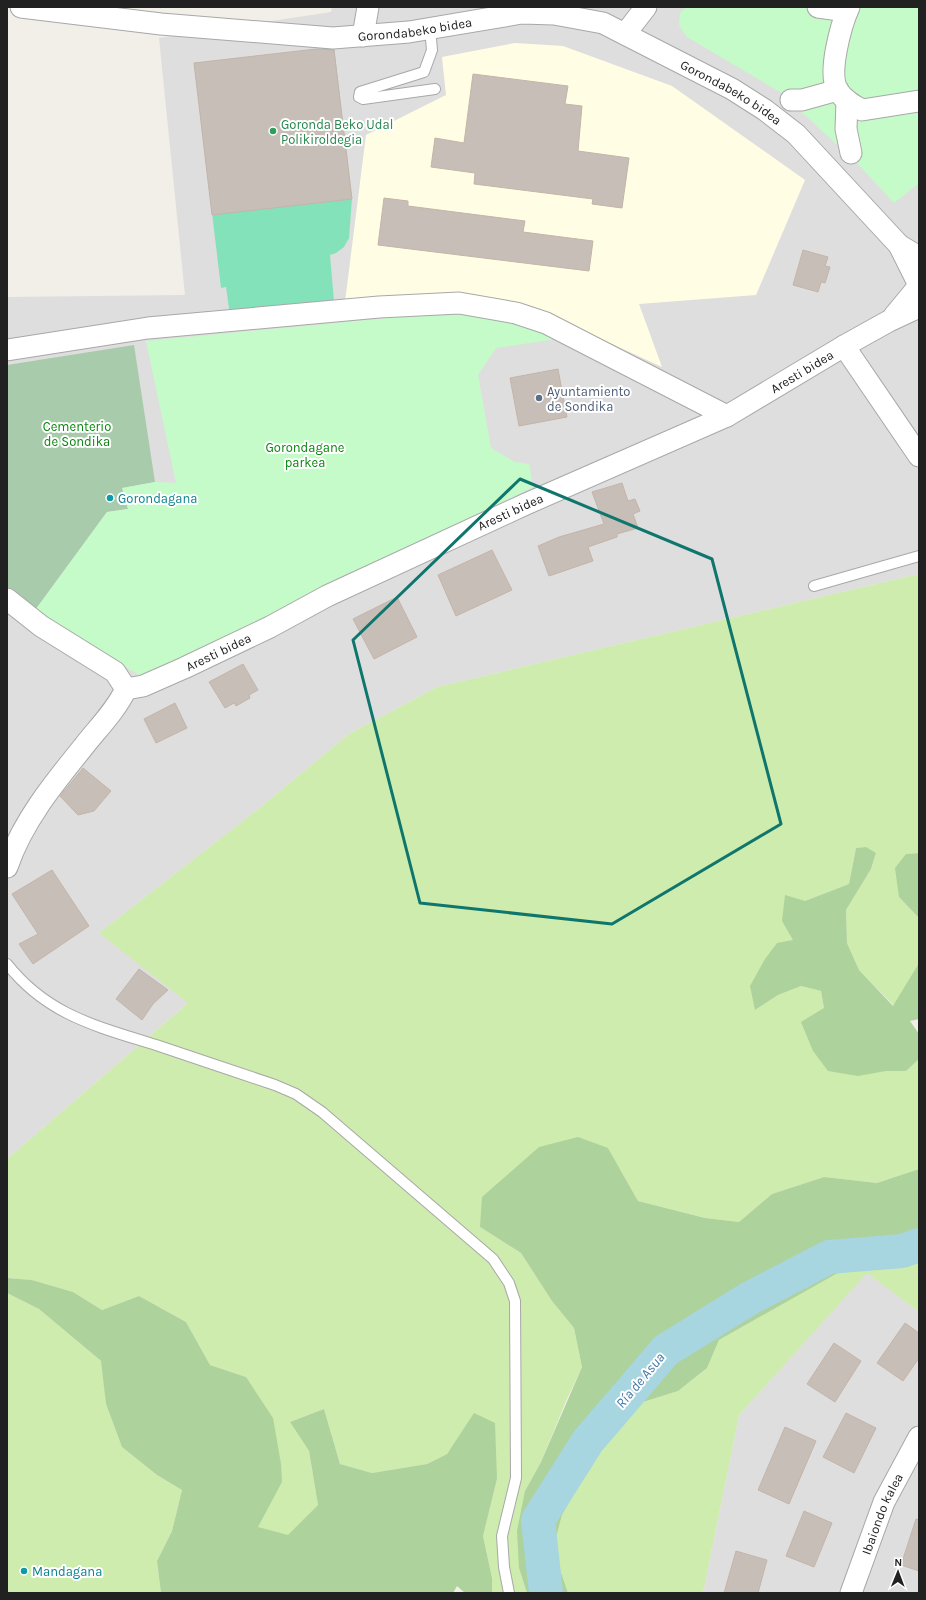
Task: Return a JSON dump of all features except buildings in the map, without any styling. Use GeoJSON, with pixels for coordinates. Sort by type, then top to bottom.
{"type":"FeatureCollection","features":[{"type":"Feature","properties":{"kind":"street","name":"Gorondabeko bidea"},"geometry":{"type":"LineString","coordinates":[[21,7],[161,24],[333,38],[430,28],[522,13],[554,14],[588,19],[603,23],[732,89],[765,110],[790,129],[815,153],[899,245],[919,257]]}},
{"type":"Feature","properties":{"kind":"street"},"geometry":{"type":"LineString","coordinates":[[363,36],[368,7]]}},
{"type":"Feature","properties":{"kind":"street"},"geometry":{"type":"LineString","coordinates":[[625,34],[646,7]]}},
{"type":"Feature","properties":{"kind":"street"},"geometry":{"type":"LineString","coordinates":[[818,7],[848,9],[843,20],[834,71],[842,96],[851,153]]}},
{"type":"Feature","properties":{"kind":"street"},"geometry":{"type":"LineString","coordinates":[[791,100],[842,96],[862,110],[919,101]]}},
{"type":"Feature","properties":{"kind":"street","name":"Gorondabeko bidea"},"geometry":{"type":"LineString","coordinates":[[899,245],[918,288]]}},
{"type":"Feature","properties":{"kind":"street","name":"Aresti bidea"},"geometry":{"type":"LineString","coordinates":[[126,688],[142,686],[184,668],[348,586],[526,504],[727,416],[889,321],[918,288]]}},
{"type":"Feature","properties":{"kind":"street"},"geometry":{"type":"LineString","coordinates":[[7,350],[148,328],[379,307],[459,302],[516,313],[546,323],[727,416]]}},
{"type":"Feature","properties":{"kind":"street"},"geometry":{"type":"LineString","coordinates":[[844,346],[919,456]]}},
{"type":"Feature","properties":{"kind":"street"},"geometry":{"type":"LineString","coordinates":[[7,599],[41,626],[115,672],[126,688],[119,703],[64,771],[26,824],[7,867]]}},
{"type":"Feature","properties":{"kind":"street","name":"Ibaiondo kalea"},"geometry":{"type":"LineString","coordinates":[[851,1593],[884,1502],[919,1437]]}},
{"type":"Feature","properties":{"kind":"lane"},"geometry":{"type":"LineString","coordinates":[[430,28],[432,50],[424,72],[360,92],[358,97],[363,99],[436,89]]}},
{"type":"Feature","properties":{"kind":"lane"},"geometry":{"type":"LineString","coordinates":[[814,586],[919,556]]}},
{"type":"Feature","properties":{"kind":"lane"},"geometry":{"type":"LineString","coordinates":[[7,964],[22,982],[40,998],[63,1012],[96,1026],[275,1085],[296,1094],[322,1112],[493,1259],[509,1283],[515,1301],[516,1478],[502,1536],[504,1567],[509,1593]]}},
{"type":"Feature","properties":{"kind":"highlighted area"},"geometry":{"type":"Polygon","coordinates":[[[520,479],[712,559],[781,824],[612,924],[420,903],[353,640],[520,479]]]}},
{"type":"Feature","properties":{"kind":"shaded area"},"geometry":{"type":"Polygon","coordinates":[[[332,7],[919,7],[919,574],[437,687],[349,734],[257,810],[99,933],[189,1002],[7,1159],[7,297],[185,295],[159,38],[331,12],[332,7]]]}},
{"type":"Feature","properties":{"kind":"shaded area"},"geometry":{"type":"Polygon","coordinates":[[[515,43],[563,46],[672,86],[805,180],[756,295],[639,304],[662,367],[549,315],[345,302],[366,135],[446,95],[442,57],[515,43]]]}},
{"type":"Feature","properties":{"kind":"shaded area"},"geometry":{"type":"Polygon","coordinates":[[[867,1272],[919,1312],[919,1593],[703,1593],[739,1415],[867,1272]]]}},
{"type":"Feature","properties":{"kind":"green space"},"geometry":{"type":"Polygon","coordinates":[[[686,7],[919,7],[919,183],[894,203],[858,164],[780,92],[687,37],[679,25],[680,13],[686,7]]]}},
{"type":"Feature","properties":{"kind":"green space","name":"Goronda Beko Udal Polikiroldegia"},"geometry":{"type":"Polygon","coordinates":[[[334,47],[352,199],[349,238],[344,247],[336,253],[330,255],[334,301],[230,315],[226,287],[221,288],[194,63],[334,47]]]}},
{"type":"Feature","properties":{"kind":"green space","name":"Gorondagane parkea"},"geometry":{"type":"Polygon","coordinates":[[[460,311],[529,323],[557,339],[496,348],[478,375],[491,448],[515,462],[529,464],[533,487],[143,677],[33,613],[107,512],[128,509],[122,488],[155,482],[176,483],[146,341],[460,311]]]}},
{"type":"Feature","properties":{"kind":"green space","name":"Cementerio de Sondika"},"geometry":{"type":"Polygon","coordinates":[[[134,345],[155,482],[123,488],[128,509],[107,512],[33,613],[7,589],[7,365],[134,345]]]}},
{"type":"Feature","properties":{"kind":"green space"},"geometry":{"type":"Polygon","coordinates":[[[919,574],[919,853],[906,854],[899,897],[919,918],[919,963],[894,1006],[859,970],[847,943],[846,910],[871,869],[876,854],[865,847],[856,848],[849,884],[805,901],[793,941],[755,1010],[778,995],[801,986],[821,991],[824,1008],[886,1071],[906,1071],[919,1059],[919,1169],[877,1183],[824,1177],[772,1194],[739,1222],[705,1218],[638,1201],[608,1148],[480,1227],[521,1253],[552,1301],[574,1328],[582,1367],[566,1401],[541,1462],[525,1491],[519,1568],[527,1593],[492,1593],[492,1578],[483,1536],[497,1479],[475,1413],[447,1454],[427,1464],[372,1473],[340,1464],[324,1409],[290,1422],[309,1451],[318,1505],[288,1536],[257,1527],[282,1482],[246,1377],[210,1365],[186,1322],[139,1296],[102,1310],[73,1292],[32,1280],[7,1278],[7,1159],[188,1003],[99,933],[257,810],[349,734],[437,687],[919,574]]]}},
{"type":"Feature","properties":{"kind":"green space"},"geometry":{"type":"Polygon","coordinates":[[[866,847],[876,853],[871,869],[846,910],[847,943],[859,970],[893,1006],[919,963],[919,1019],[910,1021],[919,1034],[919,1059],[906,1071],[886,1071],[858,1076],[828,1071],[813,1051],[801,1022],[824,1008],[821,991],[801,986],[778,995],[755,1010],[750,986],[765,959],[777,943],[793,940],[782,921],[785,895],[805,901],[849,884],[856,848],[866,847]]]}},
{"type":"Feature","properties":{"kind":"green space"},"geometry":{"type":"Polygon","coordinates":[[[919,853],[919,918],[899,897],[895,868],[906,854],[919,853]]]}},
{"type":"Feature","properties":{"kind":"green space"},"geometry":{"type":"Polygon","coordinates":[[[578,1137],[608,1148],[638,1201],[705,1218],[739,1222],[772,1194],[824,1177],[877,1183],[919,1169],[919,1262],[852,1265],[719,1340],[707,1368],[678,1391],[643,1402],[606,1437],[562,1515],[553,1549],[568,1593],[527,1593],[519,1568],[517,1531],[525,1491],[541,1462],[582,1367],[574,1328],[552,1301],[521,1253],[480,1227],[482,1197],[539,1147],[578,1137]]]}},
{"type":"Feature","properties":{"kind":"green space"},"geometry":{"type":"Polygon","coordinates":[[[919,1262],[919,1312],[867,1273],[739,1415],[703,1593],[568,1593],[553,1549],[562,1515],[606,1437],[643,1402],[678,1391],[707,1368],[719,1340],[852,1265],[919,1262]]]}},
{"type":"Feature","properties":{"kind":"green space"},"geometry":{"type":"Polygon","coordinates":[[[7,1278],[32,1280],[73,1292],[102,1310],[139,1296],[186,1322],[210,1365],[246,1377],[273,1418],[281,1464],[282,1482],[258,1527],[288,1535],[318,1505],[309,1451],[290,1422],[324,1409],[340,1464],[372,1473],[427,1464],[447,1454],[474,1413],[495,1423],[497,1479],[483,1536],[492,1578],[492,1593],[465,1593],[457,1586],[453,1593],[161,1593],[157,1561],[172,1531],[182,1490],[157,1475],[122,1447],[106,1404],[101,1361],[39,1309],[7,1293],[7,1278]]]}},
{"type":"Feature","properties":{"kind":"green space"},"geometry":{"type":"Polygon","coordinates":[[[7,1293],[39,1309],[102,1362],[106,1404],[122,1447],[157,1475],[182,1490],[172,1531],[157,1561],[161,1593],[7,1593],[7,1293]]]}},
{"type":"Feature","properties":{"kind":"waterway","name":"Ría de Asua"},"geometry":{"type":"LineString","coordinates":[[546,1593],[538,1520],[588,1441],[666,1350],[750,1298],[829,1257],[902,1251],[919,1245]]}},
{"type":"Feature","properties":{"kind":"place","name":"Goronda Beko Udal Polikiroldegia"},"geometry":{"type":"Point","coordinates":[273,131]}},
{"type":"Feature","properties":{"kind":"place","name":"Ayuntamiento de Sondika"},"geometry":{"type":"Point","coordinates":[539,398]}},
{"type":"Feature","properties":{"kind":"place","name":"Gorondagana"},"geometry":{"type":"Point","coordinates":[110,498]}},
{"type":"Feature","properties":{"kind":"place","name":"Mandagana"},"geometry":{"type":"Point","coordinates":[24,1571]}}]}
